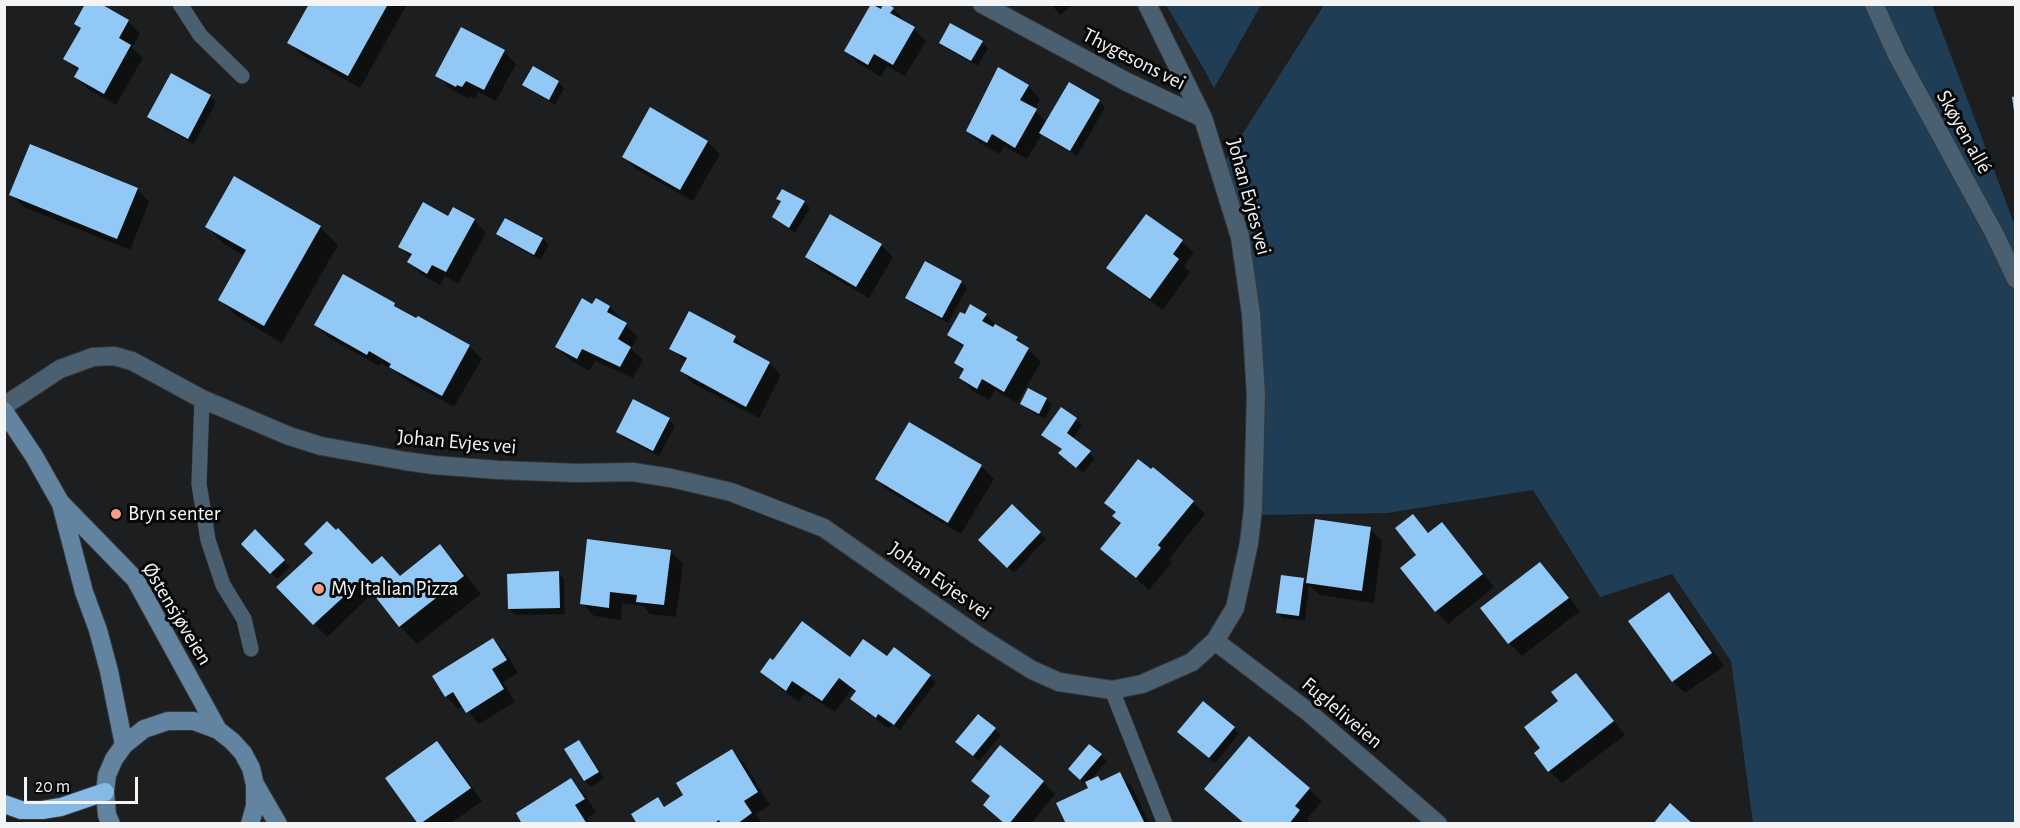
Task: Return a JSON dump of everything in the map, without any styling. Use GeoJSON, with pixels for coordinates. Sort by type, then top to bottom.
{"type":"FeatureCollection","features":[{"type":"Feature","properties":{"kind":"highway"},"geometry":{"type":"LineString","coordinates":[[4,804],[21,810],[42,810],[61,807],[105,792]]}},
{"type":"Feature","properties":{"kind":"main road","name":"Østensjøveien"},"geometry":{"type":"LineString","coordinates":[[4,411],[34,456],[60,502],[84,592],[98,630],[109,671],[124,745]]}},
{"type":"Feature","properties":{"kind":"main road","name":"Østensjøveien"},"geometry":{"type":"LineString","coordinates":[[60,502],[135,579],[218,730]]}},
{"type":"Feature","properties":{"kind":"main road"},"geometry":{"type":"LineString","coordinates":[[111,824],[107,815],[105,792],[107,775],[124,745],[144,729],[168,721],[194,721],[218,730],[243,753],[251,768],[255,785],[255,806],[250,824]]}},
{"type":"Feature","properties":{"kind":"main road"},"geometry":{"type":"LineString","coordinates":[[255,785],[278,824]]}},
{"type":"Feature","properties":{"kind":"street","name":"Thygesons vei"},"geometry":{"type":"LineString","coordinates":[[982,4],[1127,82],[1203,118]]}},
{"type":"Feature","properties":{"kind":"street","name":"Johan Evjes vei"},"geometry":{"type":"LineString","coordinates":[[4,406],[60,369],[104,355],[132,361],[202,399],[289,436],[321,446],[405,461],[498,470],[578,473],[633,472],[731,492],[824,528],[978,636],[1032,670],[1059,682],[1112,690],[1142,684],[1192,662],[1215,640],[1235,608],[1249,543],[1253,508],[1256,395],[1251,314],[1240,237],[1203,118],[1147,4]]}},
{"type":"Feature","properties":{"kind":"street","name":"Skøyen allé"},"geometry":{"type":"LineString","coordinates":[[1874,4],[1902,64],[1995,235],[2016,279]]}},
{"type":"Feature","properties":{"kind":"street","name":"Fugleliveien"},"geometry":{"type":"LineString","coordinates":[[1215,640],[1307,711],[1438,824]]}},
{"type":"Feature","properties":{"kind":"lane"},"geometry":{"type":"LineString","coordinates":[[180,4],[200,35],[242,76]]}},
{"type":"Feature","properties":{"kind":"lane"},"geometry":{"type":"LineString","coordinates":[[202,399],[200,484],[208,540],[223,585],[244,619],[251,650]]}},
{"type":"Feature","properties":{"kind":"lane"},"geometry":{"type":"LineString","coordinates":[[1112,690],[1165,824]]}},
{"type":"Feature","properties":{"kind":"shaded area"},"geometry":{"type":"Polygon","coordinates":[[[1166,5],[1261,5],[1214,88],[1205,71],[1166,5]]]}},
{"type":"Feature","properties":{"kind":"shaded area"},"geometry":{"type":"Polygon","coordinates":[[[1324,5],[1932,5],[2015,226],[2015,823],[1753,823],[1731,661],[1672,574],[1600,597],[1533,490],[1387,513],[1258,515],[1255,368],[1221,168],[1324,5]]]}},
{"type":"Feature","properties":{"kind":"building"},"geometry":{"type":"Polygon","coordinates":[[[85,4],[101,4],[129,20],[119,38],[131,45],[104,94],[74,77],[79,68],[63,59],[81,28],[74,24],[85,4]]]}},
{"type":"Feature","properties":{"kind":"building"},"geometry":{"type":"Polygon","coordinates":[[[309,4],[388,4],[348,76],[287,43],[309,4]]]}},
{"type":"Feature","properties":{"kind":"building"},"geometry":{"type":"Polygon","coordinates":[[[871,4],[881,9],[883,4],[888,4],[894,8],[890,13],[915,27],[893,65],[874,54],[868,65],[844,51],[871,4]]]}},
{"type":"Feature","properties":{"kind":"building"},"geometry":{"type":"Polygon","coordinates":[[[950,23],[983,41],[971,61],[939,43],[950,23]]]}},
{"type":"Feature","properties":{"kind":"building"},"geometry":{"type":"Polygon","coordinates":[[[461,27],[505,50],[484,90],[466,81],[462,87],[457,85],[456,87],[435,76],[461,27]]]}},
{"type":"Feature","properties":{"kind":"building"},"geometry":{"type":"Polygon","coordinates":[[[533,66],[559,81],[549,100],[522,85],[533,66]]]}},
{"type":"Feature","properties":{"kind":"building"},"geometry":{"type":"Polygon","coordinates":[[[998,67],[1029,85],[1020,100],[1037,109],[1015,148],[992,134],[987,143],[966,131],[998,67]]]}},
{"type":"Feature","properties":{"kind":"building"},"geometry":{"type":"Polygon","coordinates":[[[171,73],[211,95],[188,139],[147,117],[171,73]]]}},
{"type":"Feature","properties":{"kind":"building"},"geometry":{"type":"Polygon","coordinates":[[[1069,82],[1100,100],[1070,151],[1039,133],[1069,82]]]}},
{"type":"Feature","properties":{"kind":"building"},"geometry":{"type":"Polygon","coordinates":[[[2016,96],[2016,110],[2014,111],[2012,97],[2016,96]]]}},
{"type":"Feature","properties":{"kind":"building"},"geometry":{"type":"Polygon","coordinates":[[[650,107],[708,141],[680,190],[622,157],[650,107]]]}},
{"type":"Feature","properties":{"kind":"building"},"geometry":{"type":"Polygon","coordinates":[[[30,144],[138,188],[117,239],[9,195],[30,144]]]}},
{"type":"Feature","properties":{"kind":"building"},"geometry":{"type":"Polygon","coordinates":[[[234,176],[321,226],[264,326],[218,300],[246,250],[205,227],[234,176]]]}},
{"type":"Feature","properties":{"kind":"building"},"geometry":{"type":"Polygon","coordinates":[[[782,189],[805,201],[789,228],[772,217],[781,201],[776,199],[782,189]]]}},
{"type":"Feature","properties":{"kind":"building"},"geometry":{"type":"Polygon","coordinates":[[[423,202],[448,216],[453,207],[475,219],[446,272],[432,265],[427,274],[407,262],[412,254],[398,247],[423,202]]]}},
{"type":"Feature","properties":{"kind":"building"},"geometry":{"type":"Polygon","coordinates":[[[830,214],[882,244],[856,287],[805,257],[830,214]]]}},
{"type":"Feature","properties":{"kind":"building"},"geometry":{"type":"Polygon","coordinates":[[[1146,214],[1183,240],[1173,254],[1179,259],[1150,299],[1106,268],[1146,214]]]}},
{"type":"Feature","properties":{"kind":"building"},"geometry":{"type":"Polygon","coordinates":[[[505,218],[543,238],[534,255],[496,234],[505,218]]]}},
{"type":"Feature","properties":{"kind":"building"},"geometry":{"type":"Polygon","coordinates":[[[925,261],[962,281],[942,318],[905,298],[925,261]]]}},
{"type":"Feature","properties":{"kind":"building"},"geometry":{"type":"Polygon","coordinates":[[[343,274],[395,303],[394,306],[416,318],[418,316],[470,345],[442,396],[389,367],[391,364],[369,351],[367,355],[314,325],[343,274]]]}},
{"type":"Feature","properties":{"kind":"building"},"geometry":{"type":"Polygon","coordinates":[[[582,298],[592,304],[596,298],[610,306],[607,312],[627,323],[618,339],[631,347],[620,367],[582,349],[577,359],[555,347],[582,298]]]}},
{"type":"Feature","properties":{"kind":"building"},"geometry":{"type":"Polygon","coordinates":[[[970,304],[987,314],[982,321],[993,327],[995,324],[1018,337],[1016,340],[1029,348],[1004,392],[982,379],[977,389],[959,378],[964,369],[954,363],[964,345],[947,335],[960,312],[965,314],[970,304]]]}},
{"type":"Feature","properties":{"kind":"building"},"geometry":{"type":"Polygon","coordinates":[[[689,311],[736,336],[733,342],[770,362],[746,407],[680,371],[687,358],[669,349],[689,311]]]}},
{"type":"Feature","properties":{"kind":"building"},"geometry":{"type":"Polygon","coordinates":[[[1028,388],[1047,398],[1039,414],[1020,404],[1028,388]]]}},
{"type":"Feature","properties":{"kind":"building"},"geometry":{"type":"Polygon","coordinates":[[[633,399],[670,418],[653,451],[616,432],[633,399]]]}},
{"type":"Feature","properties":{"kind":"building"},"geometry":{"type":"Polygon","coordinates":[[[1061,407],[1077,418],[1067,433],[1091,451],[1076,468],[1058,453],[1062,449],[1041,435],[1061,407]]]}},
{"type":"Feature","properties":{"kind":"building"},"geometry":{"type":"Polygon","coordinates":[[[909,422],[982,465],[948,523],[875,479],[909,422]]]}},
{"type":"Feature","properties":{"kind":"building"},"geometry":{"type":"Polygon","coordinates":[[[1138,459],[1151,469],[1153,467],[1194,501],[1158,545],[1161,548],[1136,578],[1100,549],[1121,523],[1112,516],[1116,512],[1104,503],[1138,459]]]}},
{"type":"Feature","properties":{"kind":"building"},"geometry":{"type":"Polygon","coordinates":[[[1012,504],[1041,532],[1007,568],[978,540],[1012,504]]]}},
{"type":"Feature","properties":{"kind":"building"},"geometry":{"type":"Polygon","coordinates":[[[1413,514],[1428,533],[1442,522],[1483,574],[1435,612],[1400,568],[1416,555],[1395,528],[1413,514]]]}},
{"type":"Feature","properties":{"kind":"building"},"geometry":{"type":"Polygon","coordinates":[[[1315,519],[1371,527],[1362,591],[1306,583],[1315,519]]]}},
{"type":"Feature","properties":{"kind":"building"},"geometry":{"type":"Polygon","coordinates":[[[327,521],[336,530],[338,528],[372,564],[382,556],[400,576],[440,544],[464,576],[399,627],[374,595],[377,593],[364,578],[313,625],[276,587],[313,553],[304,544],[327,521]]]}},
{"type":"Feature","properties":{"kind":"building"},"geometry":{"type":"Polygon","coordinates":[[[255,529],[285,560],[270,574],[241,544],[255,529]]]}},
{"type":"Feature","properties":{"kind":"building"},"geometry":{"type":"Polygon","coordinates":[[[587,539],[671,550],[664,605],[636,602],[637,595],[610,592],[609,608],[580,604],[587,539]]]}},
{"type":"Feature","properties":{"kind":"building"},"geometry":{"type":"Polygon","coordinates":[[[1540,562],[1569,598],[1508,644],[1480,608],[1540,562]]]}},
{"type":"Feature","properties":{"kind":"building"},"geometry":{"type":"Polygon","coordinates":[[[559,571],[560,608],[508,609],[507,574],[559,571]]]}},
{"type":"Feature","properties":{"kind":"building"},"geometry":{"type":"Polygon","coordinates":[[[1281,575],[1304,578],[1299,616],[1276,613],[1281,575]]]}},
{"type":"Feature","properties":{"kind":"building"},"geometry":{"type":"Polygon","coordinates":[[[1669,592],[1712,653],[1672,682],[1628,621],[1669,592]]]}},
{"type":"Feature","properties":{"kind":"building"},"geometry":{"type":"Polygon","coordinates":[[[802,621],[850,657],[863,639],[887,656],[894,647],[931,675],[894,725],[878,714],[876,718],[850,699],[856,691],[839,678],[822,701],[792,681],[786,691],[760,672],[770,658],[773,660],[802,621]]]}},
{"type":"Feature","properties":{"kind":"building"},"geometry":{"type":"Polygon","coordinates":[[[493,638],[507,660],[492,669],[504,689],[466,713],[453,692],[445,697],[432,676],[493,638]]]}},
{"type":"Feature","properties":{"kind":"building"},"geometry":{"type":"Polygon","coordinates":[[[1576,673],[1614,721],[1548,772],[1534,753],[1540,748],[1524,727],[1558,701],[1551,692],[1576,673]]]}},
{"type":"Feature","properties":{"kind":"building"},"geometry":{"type":"Polygon","coordinates":[[[1203,701],[1235,727],[1209,758],[1177,732],[1203,701]]]}},
{"type":"Feature","properties":{"kind":"building"},"geometry":{"type":"Polygon","coordinates":[[[978,714],[996,728],[973,756],[955,742],[978,714]]]}},
{"type":"Feature","properties":{"kind":"building"},"geometry":{"type":"Polygon","coordinates":[[[1249,736],[1310,788],[1295,806],[1300,810],[1289,824],[1245,824],[1204,789],[1249,736]]]}},
{"type":"Feature","properties":{"kind":"building"},"geometry":{"type":"Polygon","coordinates":[[[579,740],[599,772],[584,781],[564,749],[579,740]]]}},
{"type":"Feature","properties":{"kind":"building"},"geometry":{"type":"Polygon","coordinates":[[[437,741],[471,788],[418,824],[385,778],[437,741]]]}},
{"type":"Feature","properties":{"kind":"building"},"geometry":{"type":"Polygon","coordinates":[[[1089,744],[1102,754],[1080,780],[1068,769],[1089,744]]]}},
{"type":"Feature","properties":{"kind":"building"},"geometry":{"type":"Polygon","coordinates":[[[1000,745],[1044,781],[1009,824],[1005,824],[983,805],[990,796],[971,781],[1000,745]]]}},
{"type":"Feature","properties":{"kind":"building"},"geometry":{"type":"Polygon","coordinates":[[[732,749],[758,792],[744,801],[752,813],[737,824],[721,824],[719,820],[713,824],[637,824],[631,814],[658,797],[664,807],[683,795],[676,783],[732,749]]]}},
{"type":"Feature","properties":{"kind":"building"},"geometry":{"type":"Polygon","coordinates":[[[1120,772],[1145,824],[1066,824],[1056,803],[1088,788],[1085,782],[1098,776],[1101,781],[1120,772]]]}},
{"type":"Feature","properties":{"kind":"building"},"geometry":{"type":"Polygon","coordinates":[[[571,778],[585,799],[575,805],[587,824],[522,824],[516,813],[571,778]]]}},
{"type":"Feature","properties":{"kind":"building"},"geometry":{"type":"Polygon","coordinates":[[[1670,803],[1693,824],[1653,824],[1670,803]]]}},
{"type":"Feature","properties":{"kind":"place","name":"Bryn senter"},"geometry":{"type":"Point","coordinates":[116,514]}},
{"type":"Feature","properties":{"kind":"place","name":"My Italian Pizza"},"geometry":{"type":"Point","coordinates":[319,589]}}]}
